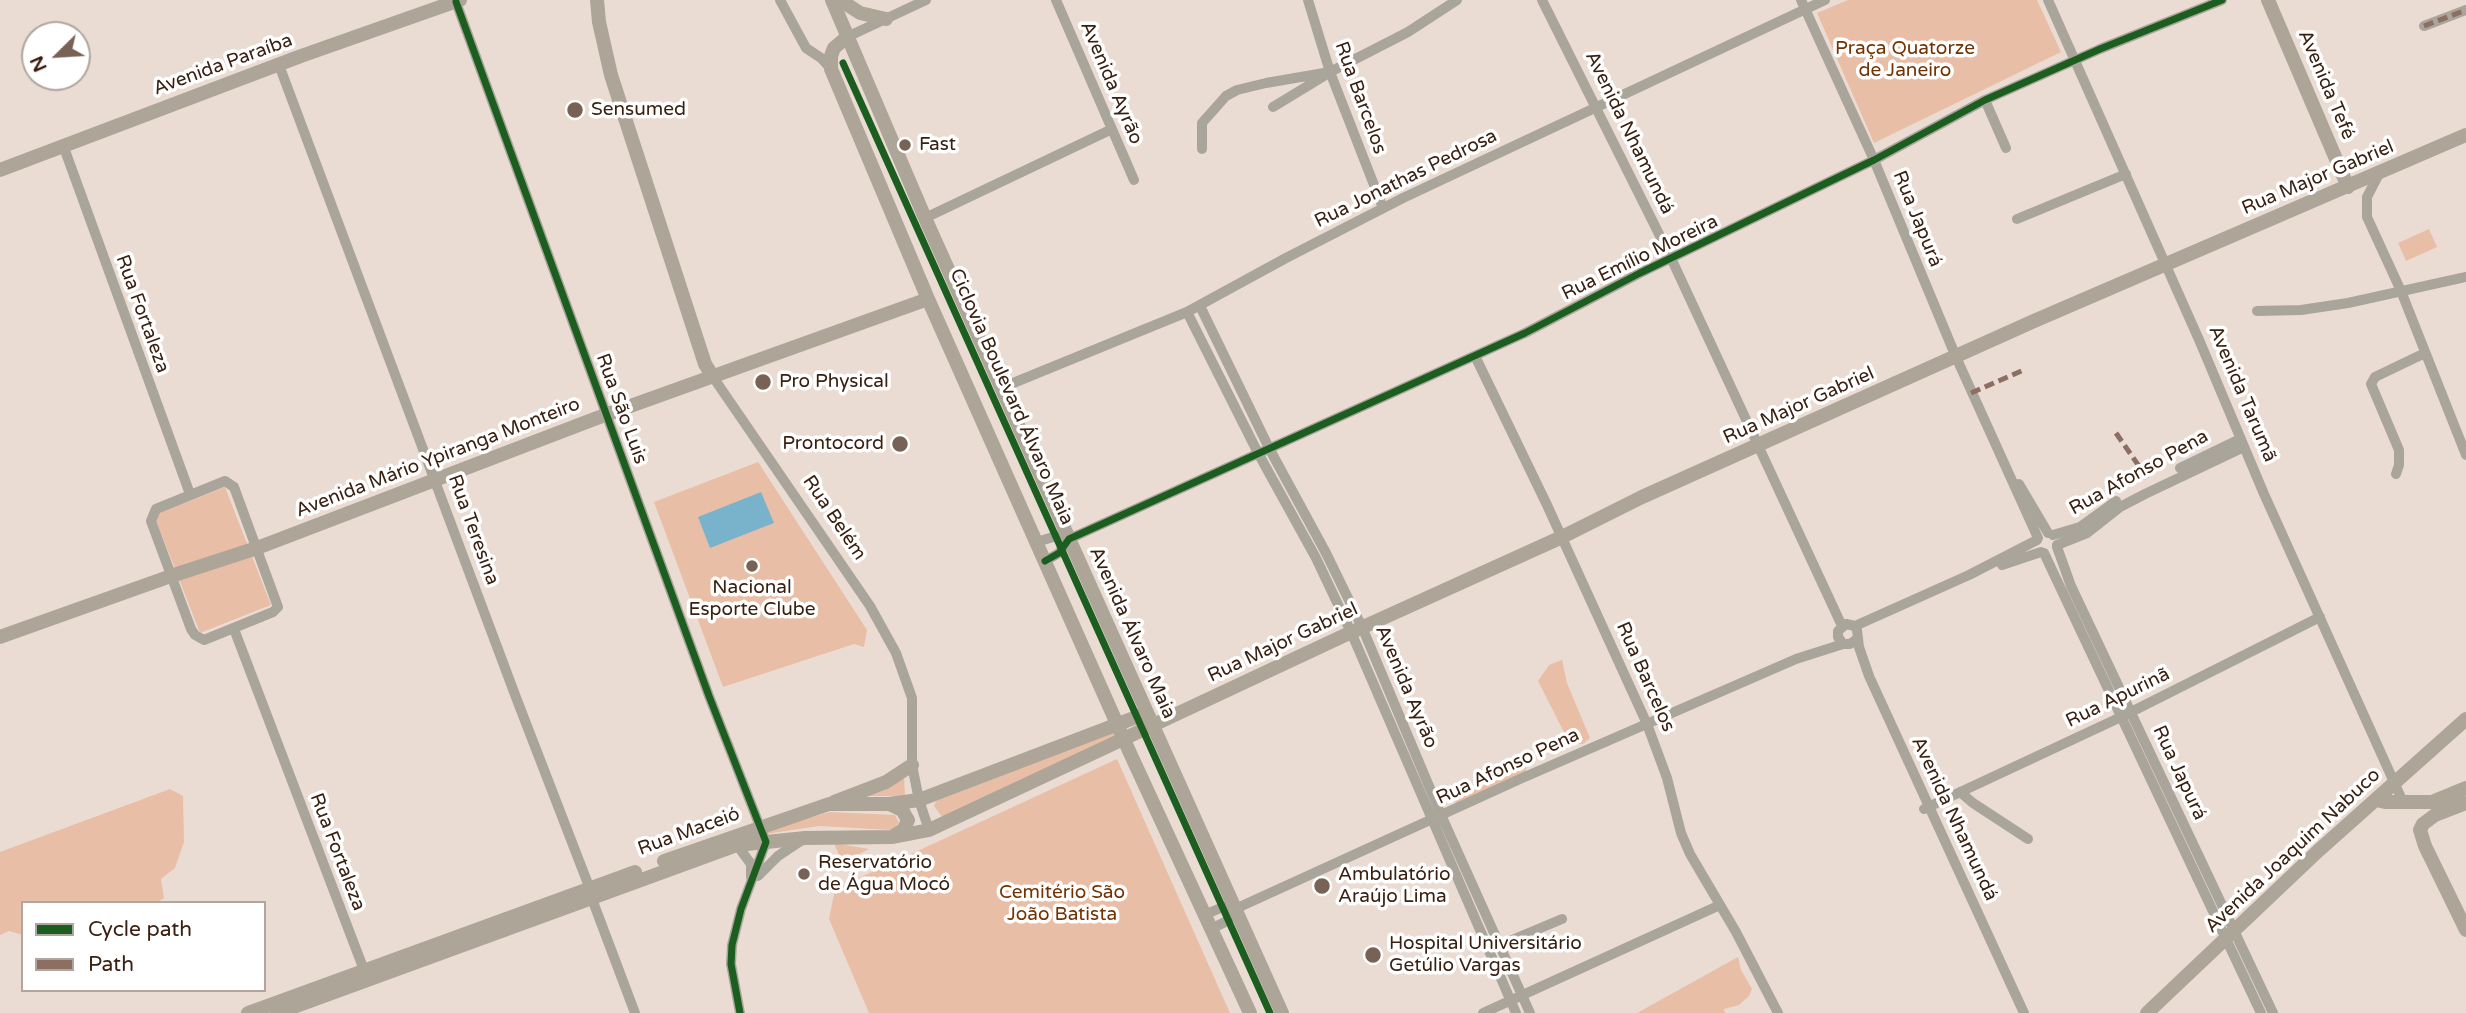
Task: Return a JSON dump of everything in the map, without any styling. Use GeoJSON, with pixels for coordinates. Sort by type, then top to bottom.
{"type":"FeatureCollection","features":[{"type":"Feature","properties":{"kind":"main road","name":"Rua Belém"},"geometry":{"type":"LineString","coordinates":[[597,0],[611,75],[705,364],[713,377]]}},
{"type":"Feature","properties":{"kind":"main road"},"geometry":{"type":"LineString","coordinates":[[832,0],[847,37],[834,48],[831,69],[928,299],[1250,1013]]}},
{"type":"Feature","properties":{"kind":"main road"},"geometry":{"type":"LineString","coordinates":[[840,0],[860,13],[886,19]]}},
{"type":"Feature","properties":{"kind":"main road","name":"Avenida Tefé"},"geometry":{"type":"LineString","coordinates":[[2268,0],[2347,187]]}},
{"type":"Feature","properties":{"kind":"main road","name":"Avenida Paraíba"},"geometry":{"type":"LineString","coordinates":[[0,170],[458,1]]}},
{"type":"Feature","properties":{"kind":"main road","name":"Avenida Álvaro Maia"},"geometry":{"type":"LineString","coordinates":[[847,37],[925,218],[1282,1013]]}},
{"type":"Feature","properties":{"kind":"main road","name":"Rua Major Gabriel"},"geometry":{"type":"LineString","coordinates":[[1150,719],[1356,630],[1562,537],[1642,497],[1955,357],[2466,135]]}},
{"type":"Feature","properties":{"kind":"main road","name":"Avenida Mário Ypiranga Monteiro"},"geometry":{"type":"LineString","coordinates":[[0,637],[257,548],[606,415],[928,299]]}},
{"type":"Feature","properties":{"kind":"main road","name":"Rua Maceió"},"geometry":{"type":"LineString","coordinates":[[248,1013],[364,970],[737,845],[805,838],[893,837],[929,830],[1150,719]]}},
{"type":"Feature","properties":{"kind":"main road","name":"Avenida Joaquim Nabuco"},"geometry":{"type":"LineString","coordinates":[[2147,1013],[2318,852],[2466,719]]}},
{"type":"Feature","properties":{"kind":"main road","name":"Rua Maceió"},"geometry":{"type":"LineString","coordinates":[[277,1013],[307,1008],[761,827],[829,804],[889,804],[919,800],[1121,732]]}},
{"type":"Feature","properties":{"kind":"main road"},"geometry":{"type":"LineString","coordinates":[[829,804],[886,782],[912,765]]}},
{"type":"Feature","properties":{"kind":"main road"},"geometry":{"type":"LineString","coordinates":[[2377,800],[2432,802],[2466,788]]}},
{"type":"Feature","properties":{"kind":"main road"},"geometry":{"type":"LineString","coordinates":[[2466,803],[2435,815],[2423,824],[2420,830],[2466,930]]}},
{"type":"Feature","properties":{"kind":"main road"},"geometry":{"type":"LineString","coordinates":[[889,804],[902,810],[908,820],[904,829],[893,837]]}},
{"type":"Feature","properties":{"kind":"street"},"geometry":{"type":"LineString","coordinates":[[780,0],[806,48],[831,69]]}},
{"type":"Feature","properties":{"kind":"street"},"geometry":{"type":"LineString","coordinates":[[847,37],[926,0]]}},
{"type":"Feature","properties":{"kind":"street","name":"Avenida Ayrão"},"geometry":{"type":"LineString","coordinates":[[1056,0],[1110,130],[1134,180]]}},
{"type":"Feature","properties":{"kind":"street","name":"Rua Barcelos"},"geometry":{"type":"LineString","coordinates":[[1308,0],[1330,72],[1383,208]]}},
{"type":"Feature","properties":{"kind":"street"},"geometry":{"type":"LineString","coordinates":[[1273,107],[1330,72],[1408,32],[1457,0]]}},
{"type":"Feature","properties":{"kind":"street","name":"Avenida Nhamundá"},"geometry":{"type":"LineString","coordinates":[[1542,0],[1598,107],[1671,258],[1759,445],[1842,637],[1927,808]]}},
{"type":"Feature","properties":{"kind":"street","name":"Rua Jonathas Pedrosa"},"geometry":{"type":"LineString","coordinates":[[1001,388],[1188,312],[1383,208],[1598,107],[1803,4],[1825,0]]}},
{"type":"Feature","properties":{"kind":"street","name":"Avenida Tarumã"},"geometry":{"type":"LineString","coordinates":[[2048,0],[2403,802]]}},
{"type":"Feature","properties":{"kind":"street","name":"Rua Emílio Moreira"},"geometry":{"type":"LineString","coordinates":[[1045,561],[1059,553],[1069,539],[1475,356],[1874,160],[1985,100],[2222,0]]}},
{"type":"Feature","properties":{"kind":"street","name":"Rua São Luis"},"geometry":{"type":"LineString","coordinates":[[458,1],[606,415],[709,696],[766,842]]}},
{"type":"Feature","properties":{"kind":"street","name":"Rua Japurá"},"geometry":{"type":"LineString","coordinates":[[1803,4],[1874,160],[1955,357],[2000,452],[2071,586],[2126,715],[2230,936],[2261,1013]]}},
{"type":"Feature","properties":{"kind":"street"},"geometry":{"type":"LineString","coordinates":[[2424,26],[2466,9]]}},
{"type":"Feature","properties":{"kind":"street","name":"Rua Teresina"},"geometry":{"type":"LineString","coordinates":[[279,65],[635,1013]]}},
{"type":"Feature","properties":{"kind":"street"},"geometry":{"type":"LineString","coordinates":[[1202,149],[1202,123],[1226,96],[1237,90],[1266,83],[1330,72]]}},
{"type":"Feature","properties":{"kind":"street"},"geometry":{"type":"LineString","coordinates":[[1985,100],[2006,148]]}},
{"type":"Feature","properties":{"kind":"street"},"geometry":{"type":"LineString","coordinates":[[925,218],[1110,130]]}},
{"type":"Feature","properties":{"kind":"street","name":"Rua Fortaleza"},"geometry":{"type":"LineString","coordinates":[[63,145],[190,494]]}},
{"type":"Feature","properties":{"kind":"street"},"geometry":{"type":"LineString","coordinates":[[2380,172],[2367,197],[2367,217],[2401,291],[2466,455]]}},
{"type":"Feature","properties":{"kind":"street"},"geometry":{"type":"LineString","coordinates":[[2017,219],[2126,174]]}},
{"type":"Feature","properties":{"kind":"street"},"geometry":{"type":"LineString","coordinates":[[2257,312],[2301,310],[2348,303],[2466,277]]}},
{"type":"Feature","properties":{"kind":"street","name":"Avenida Ayrão"},"geometry":{"type":"LineString","coordinates":[[1200,306],[1263,450]]}},
{"type":"Feature","properties":{"kind":"street","name":"Avenida Ayrão"},"geometry":{"type":"LineString","coordinates":[[1188,312],[1321,556],[1356,630],[1516,1013]]}},
{"type":"Feature","properties":{"kind":"street"},"geometry":{"type":"LineString","coordinates":[[2396,474],[2399,450],[2371,384],[2375,377],[2425,353]]}},
{"type":"Feature","properties":{"kind":"street","name":"Rua Barcelos"},"geometry":{"type":"LineString","coordinates":[[1475,356],[1562,537],[1647,724],[1667,778],[1681,833],[1778,1013]]}},
{"type":"Feature","properties":{"kind":"street","name":"Rua Belém"},"geometry":{"type":"LineString","coordinates":[[713,377],[790,486],[884,629],[899,660],[912,698],[912,765],[929,830]]}},
{"type":"Feature","properties":{"kind":"street","name":"Rua Afonso Pena"},"geometry":{"type":"LineString","coordinates":[[1208,922],[1223,907],[1235,909],[1842,637],[1854,643],[1857,633],[1897,611],[2080,527],[2119,504],[2242,443]]}},
{"type":"Feature","properties":{"kind":"street"},"geometry":{"type":"LineString","coordinates":[[225,481],[231,483],[257,548],[277,609],[204,640],[195,635],[151,521],[152,515],[156,509],[225,481]]}},
{"type":"Feature","properties":{"kind":"street","name":"Rua Emílio Moreira"},"geometry":{"type":"LineString","coordinates":[[1037,542],[1056,536],[1069,539]]}},
{"type":"Feature","properties":{"kind":"street","name":"Rua Japurá"},"geometry":{"type":"LineString","coordinates":[[2048,540],[2037,547],[2126,715]]}},
{"type":"Feature","properties":{"kind":"street","name":"Rua Afonso Pena"},"geometry":{"type":"LineString","coordinates":[[1897,611],[1989,570],[2042,553],[2051,553],[2048,540]]}},
{"type":"Feature","properties":{"kind":"street","name":"Rua Apurinã"},"geometry":{"type":"LineString","coordinates":[[1927,808],[2126,715],[2320,617]]}},
{"type":"Feature","properties":{"kind":"street"},"geometry":{"type":"LineString","coordinates":[[1842,637],[1850,624],[1857,633]]}},
{"type":"Feature","properties":{"kind":"street","name":"Rua Fortaleza"},"geometry":{"type":"LineString","coordinates":[[234,629],[364,970]]}},
{"type":"Feature","properties":{"kind":"street","name":"Avenida Nhamundá"},"geometry":{"type":"LineString","coordinates":[[1857,633],[1869,676],[2020,1012]]}},
{"type":"Feature","properties":{"kind":"street"},"geometry":{"type":"LineString","coordinates":[[1960,792],[2028,839]]}},
{"type":"Feature","properties":{"kind":"street","name":"Avenida Ayrão"},"geometry":{"type":"LineString","coordinates":[[1437,819],[1500,945],[1530,1013]]}},
{"type":"Feature","properties":{"kind":"street"},"geometry":{"type":"LineString","coordinates":[[751,887],[768,864],[805,838]]}},
{"type":"Feature","properties":{"kind":"street"},"geometry":{"type":"LineString","coordinates":[[740,1013],[731,964],[732,945],[741,909],[766,842]]}},
{"type":"Feature","properties":{"kind":"street"},"geometry":{"type":"LineString","coordinates":[[737,845],[751,864],[751,887]]}},
{"type":"Feature","properties":{"kind":"street"},"geometry":{"type":"LineString","coordinates":[[1483,1013],[1720,905]]}},
{"type":"Feature","properties":{"kind":"street"},"geometry":{"type":"LineString","coordinates":[[1500,945],[1562,919]]}},
{"type":"Feature","properties":{"kind":"street","name":"Rua Japurá"},"geometry":{"type":"LineString","coordinates":[[2230,936],[2273,1013]]}},
{"type":"Feature","properties":{"kind":"green space","name":"Praça Quatorze de Janeiro"},"geometry":{"type":"Polygon","coordinates":[[[1848,0],[2037,0],[2061,52],[1874,143],[1817,13],[1848,0]]]}},
{"type":"Feature","properties":{"kind":"green space"},"geometry":{"type":"Polygon","coordinates":[[[2429,229],[2437,247],[2406,261],[2398,243],[2429,229]]]}},
{"type":"Feature","properties":{"kind":"green space","name":"Nacional Esporte Clube"},"geometry":{"type":"Polygon","coordinates":[[[758,462],[867,630],[864,647],[854,644],[723,687],[654,502],[758,462]]]}},
{"type":"Feature","properties":{"kind":"green space"},"geometry":{"type":"Polygon","coordinates":[[[225,487],[271,605],[200,633],[154,515],[225,487]]]}},
{"type":"Feature","properties":{"kind":"green space"},"geometry":{"type":"Polygon","coordinates":[[[1562,660],[1567,683],[1590,738],[1583,744],[1570,744],[1538,681],[1549,665],[1562,660]]]}},
{"type":"Feature","properties":{"kind":"green space"},"geometry":{"type":"Polygon","coordinates":[[[1116,731],[1118,736],[942,817],[934,806],[936,801],[1116,731]]]}},
{"type":"Feature","properties":{"kind":"green space","name":"Cemitério São João Batista"},"geometry":{"type":"Polygon","coordinates":[[[1117,759],[1230,1013],[869,1013],[829,919],[835,889],[1117,759]]]}},
{"type":"Feature","properties":{"kind":"green space"},"geometry":{"type":"Polygon","coordinates":[[[1526,767],[1526,774],[1458,807],[1454,799],[1526,767]]]}},
{"type":"Feature","properties":{"kind":"green space"},"geometry":{"type":"Polygon","coordinates":[[[904,776],[905,796],[857,796],[904,776]]]}},
{"type":"Feature","properties":{"kind":"green space"},"geometry":{"type":"Polygon","coordinates":[[[170,789],[183,796],[184,842],[175,868],[161,879],[164,898],[159,901],[21,901],[21,934],[9,931],[0,935],[0,852],[170,789]]]}},
{"type":"Feature","properties":{"kind":"green space"},"geometry":{"type":"Polygon","coordinates":[[[830,812],[895,815],[899,823],[891,830],[819,826],[740,838],[830,812]]]}},
{"type":"Feature","properties":{"kind":"green space"},"geometry":{"type":"Polygon","coordinates":[[[834,843],[869,849],[842,863],[834,843]]]}},
{"type":"Feature","properties":{"kind":"green space"},"geometry":{"type":"Polygon","coordinates":[[[1738,957],[1741,970],[1752,989],[1739,1005],[1724,1009],[1725,1013],[1637,1013],[1738,957]]]}},
{"type":"Feature","properties":{"kind":"water"},"geometry":{"type":"Polygon","coordinates":[[[761,492],[774,523],[710,548],[698,517],[761,492]]]}},
{"type":"Feature","properties":{"kind":"marked path"},"geometry":{"type":"LineString","coordinates":[[2424,26],[2466,10]]}},
{"type":"Feature","properties":{"kind":"marked path"},"geometry":{"type":"LineString","coordinates":[[1971,393],[2026,369]]}},
{"type":"Feature","properties":{"kind":"marked path"},"geometry":{"type":"LineString","coordinates":[[2116,433],[2150,482]]}},
{"type":"Feature","properties":{"kind":"cycle path"},"geometry":{"type":"LineString","coordinates":[[1045,561],[1059,553],[1069,539],[1525,333],[1640,273],[1874,160],[1985,100],[2100,49],[2222,0]]}},
{"type":"Feature","properties":{"kind":"cycle path"},"geometry":{"type":"LineString","coordinates":[[456,2],[709,696],[766,842],[741,909],[732,945],[731,964],[740,1013]]}},
{"type":"Feature","properties":{"kind":"cycle path","name":"Ciclovia Boulevard Álvaro Maia"},"geometry":{"type":"LineString","coordinates":[[843,63],[1270,1013]]}},
{"type":"Feature","properties":{"kind":"place","name":"Sensumed"},"geometry":{"type":"Point","coordinates":[575,110]}},
{"type":"Feature","properties":{"kind":"place","name":"Fast"},"geometry":{"type":"Point","coordinates":[905,145]}},
{"type":"Feature","properties":{"kind":"place","name":"Pro Physical"},"geometry":{"type":"Point","coordinates":[763,382]}},
{"type":"Feature","properties":{"kind":"place","name":"Prontocord"},"geometry":{"type":"Point","coordinates":[900,444]}},
{"type":"Feature","properties":{"kind":"place","name":"Nacional Esporte Clube"},"geometry":{"type":"Point","coordinates":[752,566]}},
{"type":"Feature","properties":{"kind":"place","name":"Reservatório de Água Mocó"},"geometry":{"type":"Point","coordinates":[804,874]}},
{"type":"Feature","properties":{"kind":"place","name":"Ambulatório Araújo Lima"},"geometry":{"type":"Point","coordinates":[1322,886]}},
{"type":"Feature","properties":{"kind":"place","name":"Hospital Universitário Getúlio Vargas"},"geometry":{"type":"Point","coordinates":[1373,955]}}]}
